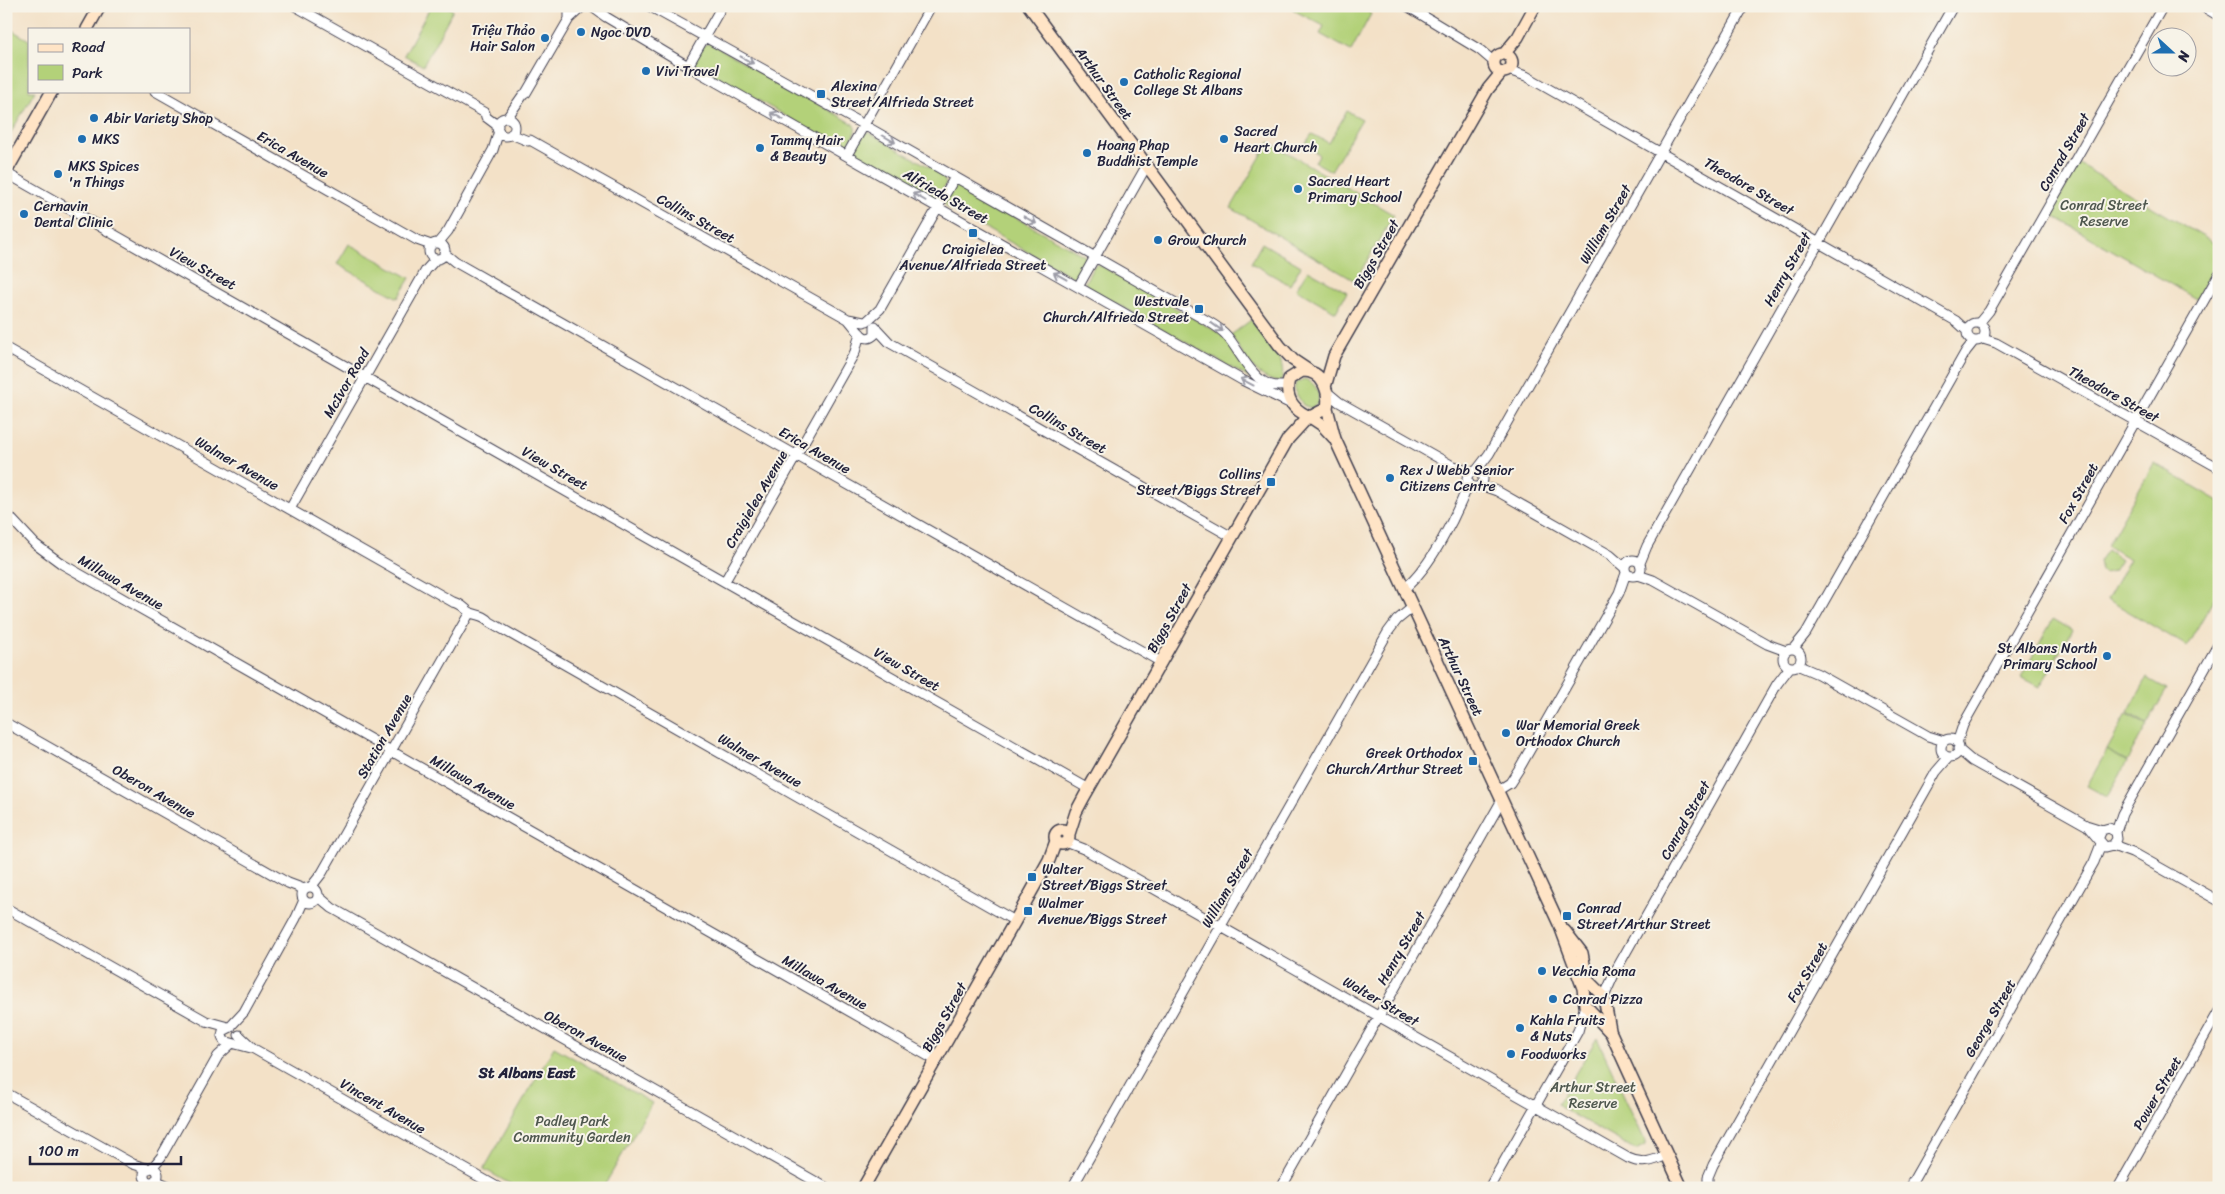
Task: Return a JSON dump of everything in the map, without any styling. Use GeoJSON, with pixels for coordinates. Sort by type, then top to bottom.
{"type":"FeatureCollection","features":[{"type":"Feature","properties":{"kind":"street"},"geometry":{"type":"LineString","coordinates":[[88,28],[100,6]]}},
{"type":"Feature","properties":{"kind":"street","name":"Collins Street"},"geometry":{"type":"LineString","coordinates":[[295,6],[485,113],[486,117],[530,137],[530,140],[848,319],[859,332]]}},
{"type":"Feature","properties":{"kind":"street"},"geometry":{"type":"LineString","coordinates":[[569,6],[569,19]]}},
{"type":"Feature","properties":{"kind":"street","name":"McIvor Road"},"geometry":{"type":"LineString","coordinates":[[290,509],[507,127],[523,94],[526,93],[569,19],[583,6]]}},
{"type":"Feature","properties":{"kind":"street","name":"Alfrieda Street"},"geometry":{"type":"LineString","coordinates":[[591,6],[688,66],[1251,385],[1292,406]]}},
{"type":"Feature","properties":{"kind":"street","name":"Alfrieda Street"},"geometry":{"type":"LineString","coordinates":[[649,6],[864,125],[1220,329],[1230,340],[1244,363],[1261,379],[1278,387],[1288,382]]}},
{"type":"Feature","properties":{"kind":"street"},"geometry":{"type":"LineString","coordinates":[[688,66],[722,6]]}},
{"type":"Feature","properties":{"kind":"street"},"geometry":{"type":"LineString","coordinates":[[847,155],[931,6]]}},
{"type":"Feature","properties":{"kind":"street","name":"Arthur Street"},"geometry":{"type":"LineString","coordinates":[[1029,6],[1280,346],[1293,360],[1310,371]]}},
{"type":"Feature","properties":{"kind":"street","name":"Theodore Street"},"geometry":{"type":"LineString","coordinates":[[1407,6],[1480,50],[1956,321],[2219,468]]}},
{"type":"Feature","properties":{"kind":"street","name":"Biggs Street"},"geometry":{"type":"LineString","coordinates":[[1326,390],[1334,356],[1535,6]]}},
{"type":"Feature","properties":{"kind":"street","name":"William Street"},"geometry":{"type":"LineString","coordinates":[[1404,589],[1425,568],[1744,6]]}},
{"type":"Feature","properties":{"kind":"street","name":"Henry Street"},"geometry":{"type":"LineString","coordinates":[[1281,1188],[1500,795],[1515,777],[1953,6]]}},
{"type":"Feature","properties":{"kind":"street","name":"Conrad Street"},"geometry":{"type":"LineString","coordinates":[[1600,994],[1616,970],[2163,6]]}},
{"type":"Feature","properties":{"kind":"street"},"geometry":{"type":"LineString","coordinates":[[2202,6],[2219,16]]}},
{"type":"Feature","properties":{"kind":"street"},"geometry":{"type":"LineString","coordinates":[[6,172],[51,92]]}},
{"type":"Feature","properties":{"kind":"street","name":"Erica Avenue"},"geometry":{"type":"LineString","coordinates":[[157,92],[1161,662]]}},
{"type":"Feature","properties":{"kind":"street"},"geometry":{"type":"LineString","coordinates":[[1078,286],[1147,165]]}},
{"type":"Feature","properties":{"kind":"street","name":"View Street"},"geometry":{"type":"LineString","coordinates":[[6,172],[1089,789]]}},
{"type":"Feature","properties":{"kind":"street"},"geometry":{"type":"LineString","coordinates":[[880,309],[860,325],[859,332],[863,338],[870,338],[875,334],[880,309],[955,177]]}},
{"type":"Feature","properties":{"kind":"street","name":"Fox Street"},"geometry":{"type":"LineString","coordinates":[[1708,1188],[1708,1177],[1713,1165],[2219,274]]}},
{"type":"Feature","properties":{"kind":"street","name":"Collins Street"},"geometry":{"type":"LineString","coordinates":[[848,319],[866,321]]}},
{"type":"Feature","properties":{"kind":"street"},"geometry":{"type":"LineString","coordinates":[[866,321],[876,327]]}},
{"type":"Feature","properties":{"kind":"street","name":"Collins Street"},"geometry":{"type":"LineString","coordinates":[[876,327],[890,343]]}},
{"type":"Feature","properties":{"kind":"street","name":"Craigielea Avenue"},"geometry":{"type":"LineString","coordinates":[[855,352],[859,332]]}},
{"type":"Feature","properties":{"kind":"street","name":"Collins Street"},"geometry":{"type":"LineString","coordinates":[[870,338],[890,343],[1232,537]]}},
{"type":"Feature","properties":{"kind":"street","name":"Craigielea Avenue"},"geometry":{"type":"LineString","coordinates":[[725,581],[855,352],[870,338]]}},
{"type":"Feature","properties":{"kind":"street","name":"Arthur Street"},"geometry":{"type":"LineString","coordinates":[[1280,346],[1288,382]]}},
{"type":"Feature","properties":{"kind":"street","name":"Walmer Avenue"},"geometry":{"type":"LineString","coordinates":[[6,348],[453,602],[463,605],[469,615],[483,615],[490,622],[1015,921]]}},
{"type":"Feature","properties":{"kind":"street","name":"Biggs Street"},"geometry":{"type":"LineString","coordinates":[[1310,371],[1321,368],[1334,356]]}},
{"type":"Feature","properties":{"kind":"street"},"geometry":{"type":"LineString","coordinates":[[1328,408],[1326,390],[1320,378],[1310,371],[1297,372],[1288,382],[1287,395],[1292,406],[1310,417],[1328,408],[1351,408]]}},
{"type":"Feature","properties":{"kind":"street"},"geometry":{"type":"LineString","coordinates":[[1326,390],[1351,408],[2219,901]]}},
{"type":"Feature","properties":{"kind":"street","name":"Biggs Street"},"geometry":{"type":"LineString","coordinates":[[863,1188],[937,1061],[1049,860],[1064,838],[1076,812],[1288,439],[1293,422],[1292,406]]}},
{"type":"Feature","properties":{"kind":"street","name":"Arthur Street"},"geometry":{"type":"LineString","coordinates":[[1328,408],[1335,439],[1560,926],[1583,988],[1585,1002],[1611,1033]]}},
{"type":"Feature","properties":{"kind":"street","name":"Arthur Street"},"geometry":{"type":"LineString","coordinates":[[1310,417],[1322,425],[1335,439]]}},
{"type":"Feature","properties":{"kind":"street","name":"Biggs Street"},"geometry":{"type":"LineString","coordinates":[[1288,439],[1310,417]]}},
{"type":"Feature","properties":{"kind":"street","name":"Millawa Avenue"},"geometry":{"type":"LineString","coordinates":[[6,513],[35,544],[62,564],[937,1061]]}},
{"type":"Feature","properties":{"kind":"street","name":"William Street"},"geometry":{"type":"LineString","coordinates":[[1072,1188],[1388,632],[1396,620],[1413,607]]}},
{"type":"Feature","properties":{"kind":"street","name":"Station Avenue"},"geometry":{"type":"LineString","coordinates":[[233,1035],[296,918],[469,615]]}},
{"type":"Feature","properties":{"kind":"street","name":"George Street"},"geometry":{"type":"LineString","coordinates":[[1910,1188],[2219,643]]}},
{"type":"Feature","properties":{"kind":"street","name":"Oberon Avenue"},"geometry":{"type":"LineString","coordinates":[[6,723],[827,1188]]}},
{"type":"Feature","properties":{"kind":"street","name":"Walter Street"},"geometry":{"type":"LineString","coordinates":[[1064,838],[1634,1161],[1650,1162],[1667,1155]]}},
{"type":"Feature","properties":{"kind":"street","name":"Vincent Avenue"},"geometry":{"type":"LineString","coordinates":[[6,908],[233,1035],[254,1049],[499,1188]]}},
{"type":"Feature","properties":{"kind":"street","name":"Arthur Street"},"geometry":{"type":"LineString","coordinates":[[1560,926],[1582,953],[1586,976],[1600,994],[1611,1033],[1682,1188]]}},
{"type":"Feature","properties":{"kind":"street"},"geometry":{"type":"LineString","coordinates":[[1489,1188],[1578,1031],[1585,1002],[1600,994],[1603,1008],[1578,1031]]}},
{"type":"Feature","properties":{"kind":"street","name":"Power Street"},"geometry":{"type":"LineString","coordinates":[[2118,1188],[2219,1011]]}},
{"type":"Feature","properties":{"kind":"street","name":"Vincent Avenue"},"geometry":{"type":"LineString","coordinates":[[206,1021],[226,1043],[233,1035]]}},
{"type":"Feature","properties":{"kind":"street"},"geometry":{"type":"LineString","coordinates":[[150,1178],[218,1056],[233,1035]]}},
{"type":"Feature","properties":{"kind":"street"},"geometry":{"type":"LineString","coordinates":[[218,1056],[222,1037]]}},
{"type":"Feature","properties":{"kind":"street"},"geometry":{"type":"LineString","coordinates":[[6,1093],[133,1164],[150,1178],[171,1186]]}},
{"type":"Feature","properties":{"kind":"green space"},"geometry":{"type":"Polygon","coordinates":[[[431,6],[446,6],[453,10],[423,66],[404,55],[431,6]]]}},
{"type":"Feature","properties":{"kind":"green space"},"geometry":{"type":"Polygon","coordinates":[[[1291,6],[1361,6],[1371,14],[1351,51],[1320,34],[1324,26],[1295,11],[1291,6]]]}},
{"type":"Feature","properties":{"kind":"green space"},"geometry":{"type":"Polygon","coordinates":[[[6,27],[28,39],[28,92],[34,92],[6,141],[6,27]]]}},
{"type":"Feature","properties":{"kind":"green space"},"geometry":{"type":"Polygon","coordinates":[[[710,43],[852,123],[855,132],[847,147],[842,148],[696,65],[694,60],[704,45],[710,43]]]}},
{"type":"Feature","properties":{"kind":"green space"},"geometry":{"type":"Polygon","coordinates":[[[1347,111],[1362,119],[1331,171],[1315,162],[1319,155],[1305,144],[1312,134],[1329,143],[1347,111]]]}},
{"type":"Feature","properties":{"kind":"green space"},"geometry":{"type":"Polygon","coordinates":[[[868,132],[942,174],[946,184],[937,200],[931,199],[853,154],[864,133],[868,132]]]}},
{"type":"Feature","properties":{"kind":"green space"},"geometry":{"type":"Polygon","coordinates":[[[1269,142],[1394,215],[1355,281],[1231,208],[1269,142]]]}},
{"type":"Feature","properties":{"kind":"green space","name":"Conrad Street Reserve"},"geometry":{"type":"Polygon","coordinates":[[[2079,164],[2219,246],[2219,260],[2196,299],[2050,214],[2079,164]]]}},
{"type":"Feature","properties":{"kind":"green space"},"geometry":{"type":"Polygon","coordinates":[[[959,186],[1085,256],[1087,263],[1078,280],[947,207],[944,203],[953,188],[959,186]]]}},
{"type":"Feature","properties":{"kind":"green space"},"geometry":{"type":"Polygon","coordinates":[[[1262,243],[1301,266],[1290,285],[1251,263],[1262,243]]]}},
{"type":"Feature","properties":{"kind":"green space"},"geometry":{"type":"Polygon","coordinates":[[[349,244],[410,278],[398,298],[337,264],[349,244]]]}},
{"type":"Feature","properties":{"kind":"green space"},"geometry":{"type":"Polygon","coordinates":[[[1098,264],[1219,333],[1227,341],[1242,365],[1274,389],[1273,391],[1087,287],[1085,282],[1094,266],[1098,264]]]}},
{"type":"Feature","properties":{"kind":"green space"},"geometry":{"type":"Polygon","coordinates":[[[1308,270],[1347,292],[1336,312],[1296,289],[1308,270]]]}},
{"type":"Feature","properties":{"kind":"green space"},"geometry":{"type":"Polygon","coordinates":[[[1251,320],[1270,341],[1277,352],[1283,372],[1280,382],[1271,380],[1257,371],[1245,358],[1231,335],[1251,320]]]}},
{"type":"Feature","properties":{"kind":"green space"},"geometry":{"type":"Polygon","coordinates":[[[1304,379],[1311,382],[1318,391],[1318,403],[1311,408],[1303,405],[1294,390],[1296,383],[1304,379]]]}},
{"type":"Feature","properties":{"kind":"green space"},"geometry":{"type":"Polygon","coordinates":[[[2154,463],[2219,501],[2219,590],[2187,646],[2107,599],[2130,559],[2107,546],[2154,463]]]}},
{"type":"Feature","properties":{"kind":"green space"},"geometry":{"type":"Polygon","coordinates":[[[2107,550],[2121,560],[2114,571],[2104,573],[2101,571],[2099,561],[2107,550]]]}},
{"type":"Feature","properties":{"kind":"green space"},"geometry":{"type":"Polygon","coordinates":[[[2053,619],[2072,630],[2040,687],[2021,677],[2053,619]]]}},
{"type":"Feature","properties":{"kind":"green space"},"geometry":{"type":"Polygon","coordinates":[[[2147,678],[2167,689],[2147,724],[2128,713],[2147,678]]]}},
{"type":"Feature","properties":{"kind":"green space"},"geometry":{"type":"Polygon","coordinates":[[[2127,714],[2147,725],[2127,761],[2107,750],[2127,714]]]}},
{"type":"Feature","properties":{"kind":"green space"},"geometry":{"type":"Polygon","coordinates":[[[2107,750],[2127,762],[2107,797],[2087,786],[2107,750]]]}},
{"type":"Feature","properties":{"kind":"green space","name":"Arthur Street Reserve"},"geometry":{"type":"Polygon","coordinates":[[[1597,1038],[1645,1141],[1645,1145],[1636,1150],[1557,1104],[1597,1038]]]}},
{"type":"Feature","properties":{"kind":"green space","name":"Padley Park Community Garden"},"geometry":{"type":"Polygon","coordinates":[[[554,1047],[652,1103],[603,1188],[517,1188],[484,1169],[554,1047]]]}},
{"type":"Feature","properties":{"kind":"place","name":"Ngoc DVD"},"geometry":{"type":"Point","coordinates":[581,32]}},
{"type":"Feature","properties":{"kind":"place","name":"Triệu Thảo Hair Salon"},"geometry":{"type":"Point","coordinates":[545,38]}},
{"type":"Feature","properties":{"kind":"place","name":"Vivi Travel"},"geometry":{"type":"Point","coordinates":[646,71]}},
{"type":"Feature","properties":{"kind":"place","name":"Catholic Regional College St Albans"},"geometry":{"type":"Point","coordinates":[1124,82]}},
{"type":"Feature","properties":{"kind":"place","name":"Alexina Street/Alfrieda Street"},"geometry":{"type":"Point","coordinates":[821,94]}},
{"type":"Feature","properties":{"kind":"place","name":"Abir Variety Shop"},"geometry":{"type":"Point","coordinates":[94,118]}},
{"type":"Feature","properties":{"kind":"place","name":"MKS"},"geometry":{"type":"Point","coordinates":[82,139]}},
{"type":"Feature","properties":{"kind":"place","name":"Sacred Heart Church"},"geometry":{"type":"Point","coordinates":[1224,139]}},
{"type":"Feature","properties":{"kind":"place","name":"Tammy Hair & Beauty"},"geometry":{"type":"Point","coordinates":[760,148]}},
{"type":"Feature","properties":{"kind":"place","name":"Hoang Phap Buddhist Temple"},"geometry":{"type":"Point","coordinates":[1087,153]}},
{"type":"Feature","properties":{"kind":"place","name":"MKS Spices 'n Things"},"geometry":{"type":"Point","coordinates":[58,174]}},
{"type":"Feature","properties":{"kind":"place","name":"Sacred Heart Primary School"},"geometry":{"type":"Point","coordinates":[1298,189]}},
{"type":"Feature","properties":{"kind":"place","name":"Cernavin Dental Clinic"},"geometry":{"type":"Point","coordinates":[24,214]}},
{"type":"Feature","properties":{"kind":"place","name":"Craigielea Avenue/Alfrieda Street"},"geometry":{"type":"Point","coordinates":[973,233]}},
{"type":"Feature","properties":{"kind":"place","name":"Grow Church"},"geometry":{"type":"Point","coordinates":[1158,240]}},
{"type":"Feature","properties":{"kind":"place","name":"Westvale Church/Alfrieda Street"},"geometry":{"type":"Point","coordinates":[1199,309]}},
{"type":"Feature","properties":{"kind":"place","name":"Rex J Webb Senior Citizens Centre"},"geometry":{"type":"Point","coordinates":[1390,478]}},
{"type":"Feature","properties":{"kind":"place","name":"Collins Street/Biggs Street"},"geometry":{"type":"Point","coordinates":[1271,482]}},
{"type":"Feature","properties":{"kind":"place","name":"St Albans North Primary School"},"geometry":{"type":"Point","coordinates":[2107,656]}},
{"type":"Feature","properties":{"kind":"place","name":"War Memorial Greek Orthodox Church"},"geometry":{"type":"Point","coordinates":[1506,733]}},
{"type":"Feature","properties":{"kind":"place","name":"Greek Orthodox Church/Arthur Street"},"geometry":{"type":"Point","coordinates":[1473,761]}},
{"type":"Feature","properties":{"kind":"place","name":"Walter Street/Biggs Street"},"geometry":{"type":"Point","coordinates":[1032,877]}},
{"type":"Feature","properties":{"kind":"place","name":"Walmer Avenue/Biggs Street"},"geometry":{"type":"Point","coordinates":[1028,911]}},
{"type":"Feature","properties":{"kind":"place","name":"Conrad Street/Arthur Street"},"geometry":{"type":"Point","coordinates":[1567,916]}},
{"type":"Feature","properties":{"kind":"place","name":"Vecchia Roma"},"geometry":{"type":"Point","coordinates":[1542,971]}},
{"type":"Feature","properties":{"kind":"place","name":"Conrad Pizza"},"geometry":{"type":"Point","coordinates":[1553,999]}},
{"type":"Feature","properties":{"kind":"place","name":"Kahla Fruits & Nuts"},"geometry":{"type":"Point","coordinates":[1520,1028]}},
{"type":"Feature","properties":{"kind":"place","name":"Foodworks"},"geometry":{"type":"Point","coordinates":[1511,1054]}},
{"type":"Feature","properties":{"kind":"district","name":"St Albans East"},"geometry":{"type":"Point","coordinates":[527,1073]}}]}
